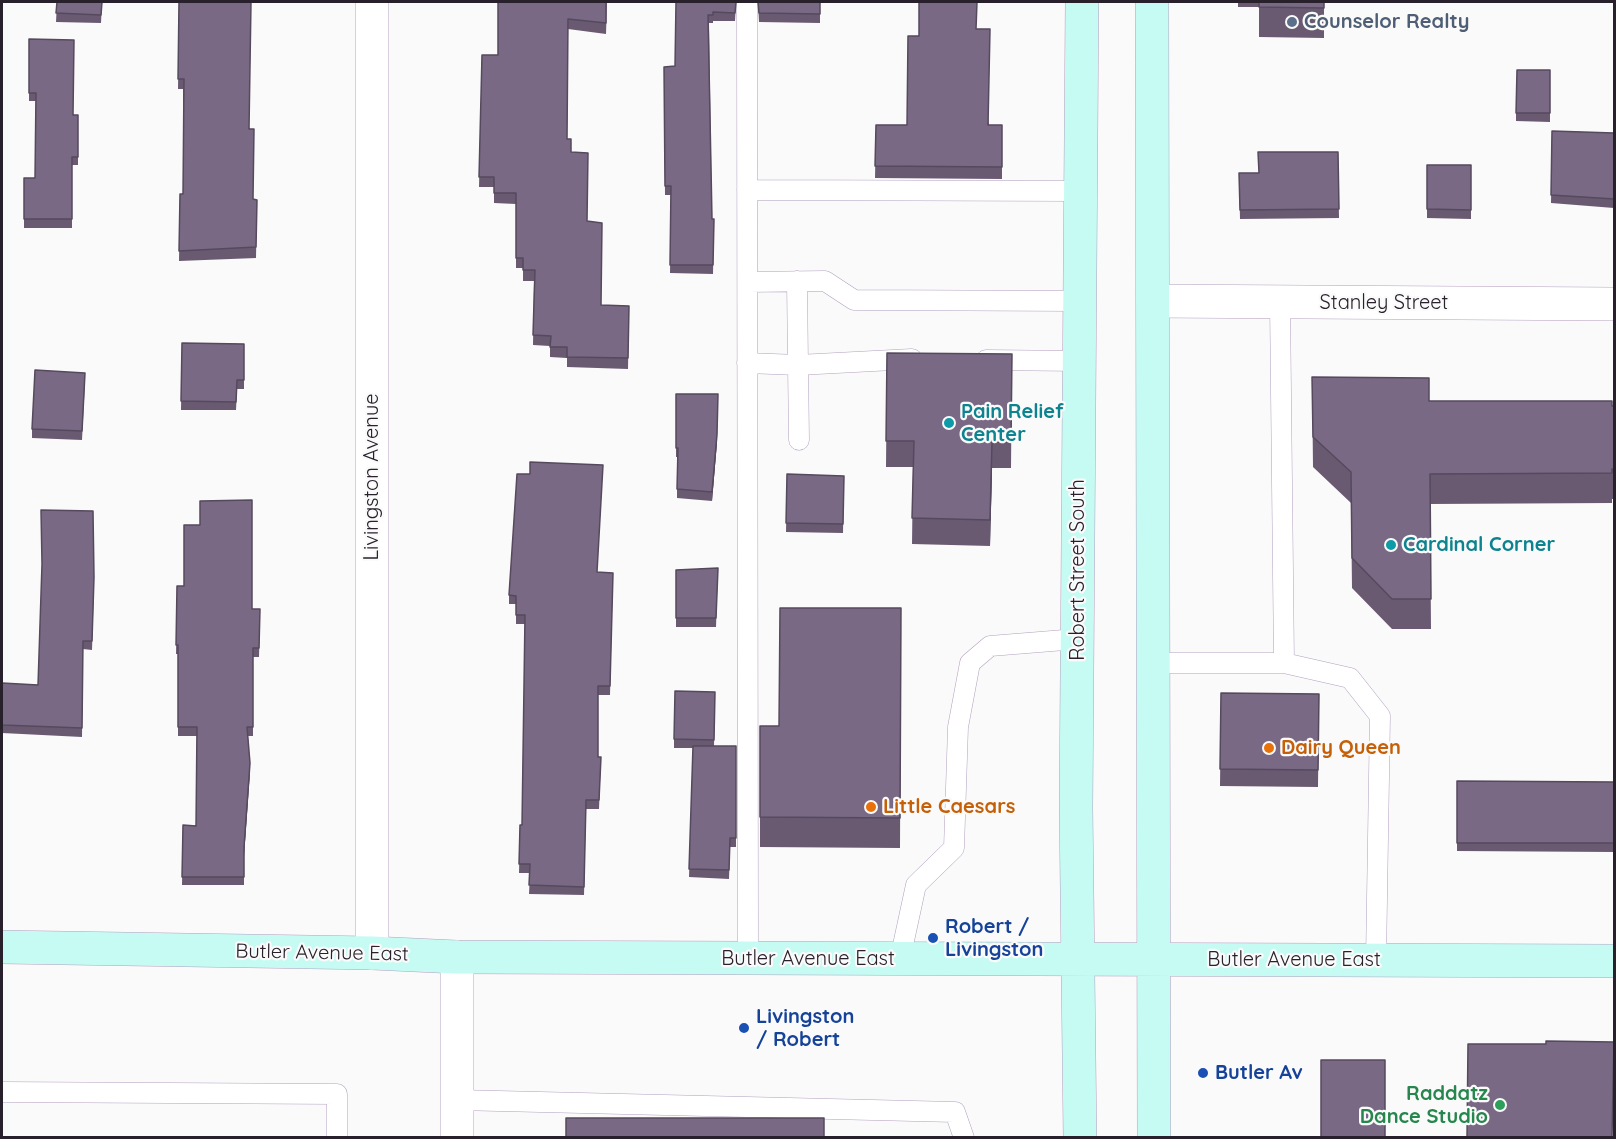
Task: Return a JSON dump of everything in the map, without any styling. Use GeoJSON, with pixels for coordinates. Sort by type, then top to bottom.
{"type":"FeatureCollection","features":[{"type":"Feature","properties":{"kind":"main road","name":"Robert Street South"},"geometry":{"type":"LineString","coordinates":[[1080,1137],[1076,807],[1082,2]]}},
{"type":"Feature","properties":{"kind":"main road"},"geometry":{"type":"LineString","coordinates":[[1152,2],[1154,1137]]}},
{"type":"Feature","properties":{"kind":"main road","name":"Butler Avenue East"},"geometry":{"type":"LineString","coordinates":[[2,947],[372,953],[457,957],[1614,961]]}},
{"type":"Feature","properties":{"kind":"street","name":"Livingston Avenue"},"geometry":{"type":"LineString","coordinates":[[372,2],[372,953]]}},
{"type":"Feature","properties":{"kind":"street","name":"Stanley Street"},"geometry":{"type":"LineString","coordinates":[[1153,302],[1614,304]]}},
{"type":"Feature","properties":{"kind":"street"},"geometry":{"type":"LineString","coordinates":[[457,957],[457,1137]]}},
{"type":"Feature","properties":{"kind":"lane"},"geometry":{"type":"LineString","coordinates":[[747,2],[748,959]]}},
{"type":"Feature","properties":{"kind":"lane"},"geometry":{"type":"LineString","coordinates":[[747,190],[1080,190]]}},
{"type":"Feature","properties":{"kind":"lane"},"geometry":{"type":"LineString","coordinates":[[797,281],[799,440]]}},
{"type":"Feature","properties":{"kind":"lane"},"geometry":{"type":"LineString","coordinates":[[748,282],[825,281],[854,300],[1080,302]]}},
{"type":"Feature","properties":{"kind":"lane"},"geometry":{"type":"LineString","coordinates":[[1280,302],[1284,663]]}},
{"type":"Feature","properties":{"kind":"lane"},"geometry":{"type":"LineString","coordinates":[[747,363],[798,365],[926,359]]}},
{"type":"Feature","properties":{"kind":"lane"},"geometry":{"type":"LineString","coordinates":[[973,360],[1080,361]]}},
{"type":"Feature","properties":{"kind":"lane"},"geometry":{"type":"LineString","coordinates":[[900,960],[916,885],[954,848],[958,727],[970,663],[990,646],[1077,639]]}},
{"type":"Feature","properties":{"kind":"lane"},"geometry":{"type":"LineString","coordinates":[[1153,663],[1284,663],[1350,678],[1380,716],[1376,960]]}},
{"type":"Feature","properties":{"kind":"lane"},"geometry":{"type":"LineString","coordinates":[[2,1092],[337,1094],[337,1137]]}},
{"type":"Feature","properties":{"kind":"lane"},"geometry":{"type":"LineString","coordinates":[[457,1100],[955,1112],[964,1137]]}},
{"type":"Feature","properties":{"kind":"building"},"geometry":{"type":"Polygon","coordinates":[[[57,2],[102,2],[101,15],[56,13],[57,2]]]}},
{"type":"Feature","properties":{"kind":"building"},"geometry":{"type":"Polygon","coordinates":[[[179,2],[251,2],[249,129],[254,129],[253,199],[257,200],[256,247],[179,251],[180,194],[183,194],[184,79],[178,79],[179,2]]]}},
{"type":"Feature","properties":{"kind":"building"},"geometry":{"type":"Polygon","coordinates":[[[498,2],[606,2],[606,23],[568,19],[567,139],[571,139],[571,152],[588,153],[587,221],[602,223],[601,305],[629,306],[628,358],[567,357],[567,347],[550,347],[551,336],[533,335],[535,270],[523,270],[523,258],[516,258],[516,193],[494,193],[494,177],[479,177],[482,55],[498,55],[498,2]]]}},
{"type":"Feature","properties":{"kind":"building"},"geometry":{"type":"Polygon","coordinates":[[[676,2],[736,2],[735,13],[713,12],[713,15],[708,15],[712,219],[714,219],[713,265],[670,265],[671,186],[665,186],[664,67],[675,66],[676,2]]]}},
{"type":"Feature","properties":{"kind":"building"},"geometry":{"type":"Polygon","coordinates":[[[758,2],[820,2],[820,14],[759,13],[758,2]]]}},
{"type":"Feature","properties":{"kind":"building"},"geometry":{"type":"Polygon","coordinates":[[[919,2],[977,2],[976,29],[990,29],[988,125],[1002,125],[1002,167],[875,166],[876,125],[907,125],[908,36],[919,36],[919,2]]]}},
{"type":"Feature","properties":{"kind":"building"},"geometry":{"type":"Polygon","coordinates":[[[1259,2],[1324,2],[1324,8],[1259,7],[1259,2]]]}},
{"type":"Feature","properties":{"kind":"building"},"geometry":{"type":"Polygon","coordinates":[[[29,39],[74,40],[73,115],[78,115],[78,157],[72,157],[72,219],[24,219],[24,178],[35,178],[36,93],[29,93],[29,39]]]}},
{"type":"Feature","properties":{"kind":"building"},"geometry":{"type":"Polygon","coordinates":[[[1517,70],[1550,70],[1550,113],[1516,113],[1517,70]]]}},
{"type":"Feature","properties":{"kind":"building"},"geometry":{"type":"Polygon","coordinates":[[[1552,131],[1614,133],[1614,199],[1551,195],[1552,131]]]}},
{"type":"Feature","properties":{"kind":"building"},"geometry":{"type":"Polygon","coordinates":[[[1258,152],[1338,152],[1339,209],[1240,210],[1239,173],[1259,173],[1258,152]]]}},
{"type":"Feature","properties":{"kind":"building"},"geometry":{"type":"Polygon","coordinates":[[[1427,165],[1471,165],[1471,210],[1427,209],[1427,165]]]}},
{"type":"Feature","properties":{"kind":"building"},"geometry":{"type":"Polygon","coordinates":[[[182,343],[244,344],[244,380],[237,380],[236,402],[181,401],[182,343]]]}},
{"type":"Feature","properties":{"kind":"building"},"geometry":{"type":"Polygon","coordinates":[[[887,353],[1012,354],[1011,442],[992,442],[990,520],[912,518],[914,441],[886,441],[887,353]]]}},
{"type":"Feature","properties":{"kind":"building"},"geometry":{"type":"Polygon","coordinates":[[[35,370],[85,373],[82,431],[32,429],[35,370]]]}},
{"type":"Feature","properties":{"kind":"building"},"geometry":{"type":"Polygon","coordinates":[[[1312,377],[1429,378],[1429,401],[1612,401],[1612,406],[1614,406],[1614,469],[1612,473],[1430,474],[1431,599],[1392,599],[1352,558],[1351,472],[1313,437],[1312,377]]]}},
{"type":"Feature","properties":{"kind":"building"},"geometry":{"type":"Polygon","coordinates":[[[676,394],[718,394],[712,492],[677,489],[676,394]]]}},
{"type":"Feature","properties":{"kind":"building"},"geometry":{"type":"Polygon","coordinates":[[[530,462],[603,465],[597,572],[613,573],[610,686],[598,686],[598,757],[601,757],[599,800],[586,800],[584,887],[529,885],[530,864],[519,864],[520,825],[522,825],[525,615],[516,615],[516,596],[509,595],[517,474],[530,474],[530,462]]]}},
{"type":"Feature","properties":{"kind":"building"},"geometry":{"type":"Polygon","coordinates":[[[787,474],[844,476],[843,524],[786,523],[787,474]]]}},
{"type":"Feature","properties":{"kind":"building"},"geometry":{"type":"Polygon","coordinates":[[[252,500],[252,609],[260,609],[259,648],[253,648],[253,727],[247,727],[250,763],[244,877],[182,877],[183,825],[196,826],[197,727],[178,727],[177,586],[184,586],[184,525],[200,525],[200,501],[252,500]]]}},
{"type":"Feature","properties":{"kind":"building"},"geometry":{"type":"Polygon","coordinates":[[[41,510],[93,511],[92,641],[83,641],[82,728],[2,725],[2,683],[38,685],[42,564],[41,510]]]}},
{"type":"Feature","properties":{"kind":"building"},"geometry":{"type":"Polygon","coordinates":[[[718,568],[716,618],[676,618],[676,570],[718,568]]]}},
{"type":"Feature","properties":{"kind":"building"},"geometry":{"type":"Polygon","coordinates":[[[780,608],[901,608],[900,818],[760,817],[760,726],[779,726],[780,608]]]}},
{"type":"Feature","properties":{"kind":"building"},"geometry":{"type":"Polygon","coordinates":[[[675,691],[715,692],[714,740],[674,739],[675,691]]]}},
{"type":"Feature","properties":{"kind":"building","name":"Dairy Queen"},"geometry":{"type":"Polygon","coordinates":[[[1221,693],[1319,694],[1318,770],[1220,769],[1221,693]]]}},
{"type":"Feature","properties":{"kind":"building"},"geometry":{"type":"Polygon","coordinates":[[[693,746],[736,746],[736,838],[730,838],[729,870],[689,869],[693,746]]]}},
{"type":"Feature","properties":{"kind":"building"},"geometry":{"type":"Polygon","coordinates":[[[1457,781],[1614,782],[1614,843],[1457,843],[1457,781]]]}},
{"type":"Feature","properties":{"kind":"building"},"geometry":{"type":"Polygon","coordinates":[[[1546,1041],[1614,1042],[1612,1137],[1467,1137],[1468,1044],[1546,1044],[1546,1041]]]}},
{"type":"Feature","properties":{"kind":"building"},"geometry":{"type":"Polygon","coordinates":[[[1321,1060],[1385,1060],[1385,1137],[1321,1137],[1321,1060]]]}},
{"type":"Feature","properties":{"kind":"building"},"geometry":{"type":"Polygon","coordinates":[[[566,1118],[824,1118],[824,1137],[566,1137],[566,1118]]]}},
{"type":"Feature","properties":{"kind":"place","name":"Counselor Realty"},"geometry":{"type":"Point","coordinates":[1292,22]}},
{"type":"Feature","properties":{"kind":"place","name":"Pain Relief Center"},"geometry":{"type":"Point","coordinates":[949,423]}},
{"type":"Feature","properties":{"kind":"place","name":"Cardinal Corner"},"geometry":{"type":"Point","coordinates":[1391,545]}},
{"type":"Feature","properties":{"kind":"place","name":"Dairy Queen"},"geometry":{"type":"Point","coordinates":[1269,748]}},
{"type":"Feature","properties":{"kind":"place","name":"Little Caesars"},"geometry":{"type":"Point","coordinates":[871,807]}},
{"type":"Feature","properties":{"kind":"place","name":"Robert / Livingston"},"geometry":{"type":"Point","coordinates":[933,938]}},
{"type":"Feature","properties":{"kind":"place","name":"Livingston / Robert"},"geometry":{"type":"Point","coordinates":[744,1028]}},
{"type":"Feature","properties":{"kind":"place","name":"Butler Av"},"geometry":{"type":"Point","coordinates":[1203,1073]}},
{"type":"Feature","properties":{"kind":"place","name":"Raddatz Dance Studio"},"geometry":{"type":"Point","coordinates":[1500,1105]}}]}
